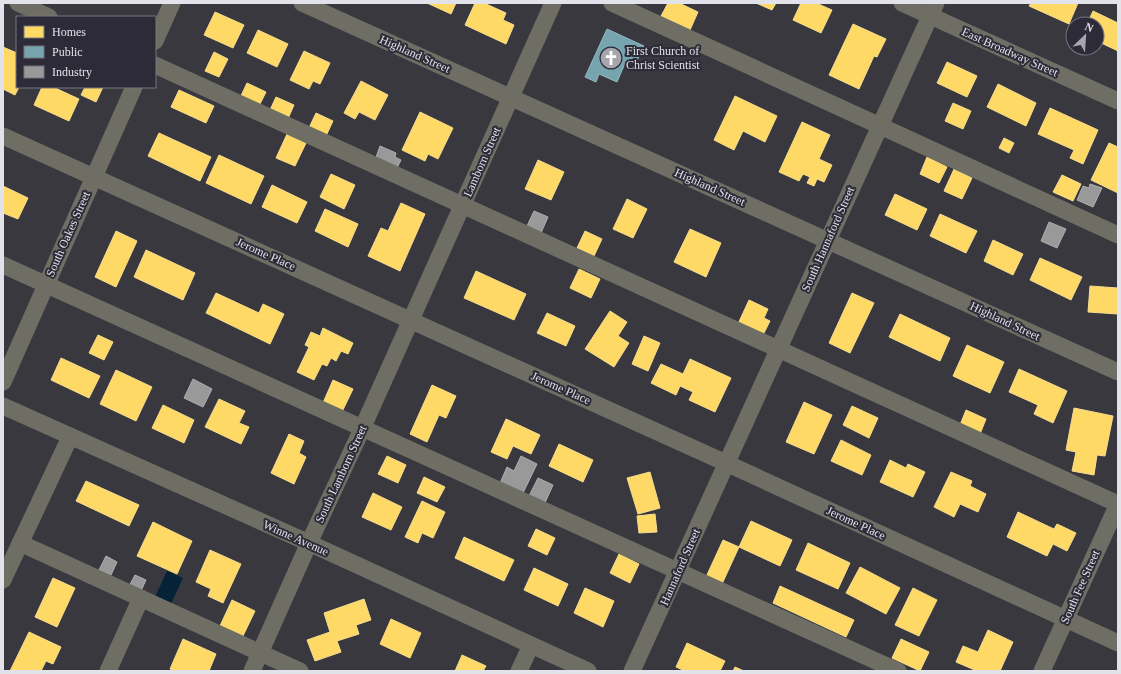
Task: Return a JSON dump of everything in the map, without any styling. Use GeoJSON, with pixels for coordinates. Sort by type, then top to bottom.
{"type":"FeatureCollection","features":[{"type":"Feature","properties":{"kind":"street"},"geometry":{"type":"LineString","coordinates":[[18,3],[47,16]]}},
{"type":"Feature","properties":{"kind":"street"},"geometry":{"type":"LineString","coordinates":[[156,38],[172,3]]}},
{"type":"Feature","properties":{"kind":"street","name":"Highland Street"},"geometry":{"type":"LineString","coordinates":[[302,3],[1118,372]]}},
{"type":"Feature","properties":{"kind":"street","name":"Lamborn Street"},"geometry":{"type":"LineString","coordinates":[[410,320],[553,3]]}},
{"type":"Feature","properties":{"kind":"street"},"geometry":{"type":"LineString","coordinates":[[612,3],[1118,235]]}},
{"type":"Feature","properties":{"kind":"street","name":"East Broadway Street"},"geometry":{"type":"LineString","coordinates":[[902,3],[933,9],[1118,101]]}},
{"type":"Feature","properties":{"kind":"street","name":"South Hannaford Street"},"geometry":{"type":"LineString","coordinates":[[726,463],[933,9]]}},
{"type":"Feature","properties":{"kind":"street"},"geometry":{"type":"LineString","coordinates":[[156,65],[1118,504]]}},
{"type":"Feature","properties":{"kind":"street","name":"South Oakes Street"},"geometry":{"type":"LineString","coordinates":[[3,382],[134,88]]}},
{"type":"Feature","properties":{"kind":"street","name":"Jerome Place"},"geometry":{"type":"LineString","coordinates":[[3,136],[726,463],[1118,643]]}},
{"type":"Feature","properties":{"kind":"street"},"geometry":{"type":"LineString","coordinates":[[3,265],[898,671]]}},
{"type":"Feature","properties":{"kind":"street","name":"South Lamborn Street"},"geometry":{"type":"LineString","coordinates":[[252,671],[308,543],[362,429],[410,320]]}},
{"type":"Feature","properties":{"kind":"street","name":"Winne Avenue"},"geometry":{"type":"LineString","coordinates":[[3,406],[588,671]]}},
{"type":"Feature","properties":{"kind":"street"},"geometry":{"type":"LineString","coordinates":[[3,580],[70,437]]}},
{"type":"Feature","properties":{"kind":"street","name":"Hannaford Street"},"geometry":{"type":"LineString","coordinates":[[632,671],[726,463]]}},
{"type":"Feature","properties":{"kind":"street","name":"South Fee Street"},"geometry":{"type":"LineString","coordinates":[[1042,671],[1118,504]]}},
{"type":"Feature","properties":{"kind":"street"},"geometry":{"type":"LineString","coordinates":[[20,543],[300,671]]}},
{"type":"Feature","properties":{"kind":"street"},"geometry":{"type":"LineString","coordinates":[[108,671],[141,598]]}},
{"type":"Feature","properties":{"kind":"street"},"geometry":{"type":"LineString","coordinates":[[519,671],[531,645]]}},
{"type":"Feature","properties":{"kind":"water"},"geometry":{"type":"Polygon","coordinates":[[[167,571],[183,578],[171,604],[155,597],[167,571]]]}},
{"type":"Feature","properties":{"kind":"building: Homes"},"geometry":{"type":"Polygon","coordinates":[[[427,3],[456,3],[451,14],[427,3]]]}},
{"type":"Feature","properties":{"kind":"building: Homes"},"geometry":{"type":"Polygon","coordinates":[[[475,3],[484,3],[506,13],[503,20],[514,25],[506,44],[465,25],[475,3]]]}},
{"type":"Feature","properties":{"kind":"building: Homes"},"geometry":{"type":"Polygon","coordinates":[[[668,3],[679,3],[698,12],[690,30],[661,16],[668,3]]]}},
{"type":"Feature","properties":{"kind":"building: Homes"},"geometry":{"type":"Polygon","coordinates":[[[756,3],[776,3],[772,10],[756,3]]]}},
{"type":"Feature","properties":{"kind":"building: Homes"},"geometry":{"type":"Polygon","coordinates":[[[801,3],[816,3],[832,10],[821,33],[793,20],[801,3]]]}},
{"type":"Feature","properties":{"kind":"building: Homes"},"geometry":{"type":"Polygon","coordinates":[[[1031,3],[1078,3],[1072,16],[1065,16],[1065,22],[1029,6],[1031,3]]]}},
{"type":"Feature","properties":{"kind":"building: Homes"},"geometry":{"type":"Polygon","coordinates":[[[1093,11],[1103,16],[1091,16],[1093,11]]]}},
{"type":"Feature","properties":{"kind":"building: Homes"},"geometry":{"type":"Polygon","coordinates":[[[215,12],[244,25],[233,48],[204,35],[215,12]]]}},
{"type":"Feature","properties":{"kind":"building: Homes"},"geometry":{"type":"Polygon","coordinates":[[[1105,17],[1118,23],[1118,51],[1105,45],[1105,17]]]}},
{"type":"Feature","properties":{"kind":"building: Homes"},"geometry":{"type":"Polygon","coordinates":[[[853,24],[886,39],[877,57],[874,56],[859,89],[829,75],[853,24]]]}},
{"type":"Feature","properties":{"kind":"building: Homes"},"geometry":{"type":"Polygon","coordinates":[[[258,30],[288,44],[277,67],[247,53],[258,30]]]}},
{"type":"Feature","properties":{"kind":"building: Homes"},"geometry":{"type":"Polygon","coordinates":[[[3,47],[16,53],[16,88],[18,88],[15,95],[3,89],[3,47]]]}},
{"type":"Feature","properties":{"kind":"building: Homes"},"geometry":{"type":"Polygon","coordinates":[[[304,51],[330,63],[320,84],[313,81],[309,89],[290,80],[304,51]]]}},
{"type":"Feature","properties":{"kind":"building: Homes"},"geometry":{"type":"Polygon","coordinates":[[[214,52],[228,59],[219,77],[205,71],[214,52]]]}},
{"type":"Feature","properties":{"kind":"building: Homes"},"geometry":{"type":"Polygon","coordinates":[[[947,62],[977,76],[967,97],[937,83],[947,62]]]}},
{"type":"Feature","properties":{"kind":"building: Homes"},"geometry":{"type":"Polygon","coordinates":[[[361,81],[388,95],[375,120],[359,112],[355,119],[344,113],[361,81]]]}},
{"type":"Feature","properties":{"kind":"building: Homes"},"geometry":{"type":"Polygon","coordinates":[[[247,83],[266,92],[258,108],[239,100],[247,83]]]}},
{"type":"Feature","properties":{"kind":"building: Homes"},"geometry":{"type":"Polygon","coordinates":[[[998,84],[1036,103],[1026,126],[987,107],[998,84]]]}},
{"type":"Feature","properties":{"kind":"building: Homes"},"geometry":{"type":"Polygon","coordinates":[[[42,88],[55,88],[79,99],[69,121],[34,105],[42,88]]]}},
{"type":"Feature","properties":{"kind":"building: Homes"},"geometry":{"type":"Polygon","coordinates":[[[84,88],[103,88],[96,102],[81,95],[84,88]]]}},
{"type":"Feature","properties":{"kind":"building: Homes"},"geometry":{"type":"Polygon","coordinates":[[[179,90],[214,106],[206,123],[171,107],[179,90]]]}},
{"type":"Feature","properties":{"kind":"building: Homes"},"geometry":{"type":"Polygon","coordinates":[[[735,96],[777,116],[765,142],[743,131],[734,150],[714,140],[735,96]]]}},
{"type":"Feature","properties":{"kind":"building: Homes"},"geometry":{"type":"Polygon","coordinates":[[[276,97],[294,105],[287,121],[269,112],[276,97]]]}},
{"type":"Feature","properties":{"kind":"building: Homes"},"geometry":{"type":"Polygon","coordinates":[[[953,103],[971,111],[963,129],[945,121],[953,103]]]}},
{"type":"Feature","properties":{"kind":"building: Homes"},"geometry":{"type":"Polygon","coordinates":[[[1050,108],[1098,130],[1083,164],[1070,158],[1074,150],[1038,134],[1050,108]]]}},
{"type":"Feature","properties":{"kind":"building: Homes"},"geometry":{"type":"Polygon","coordinates":[[[420,112],[453,128],[438,159],[428,154],[425,161],[402,150],[420,112]]]}},
{"type":"Feature","properties":{"kind":"building: Homes"},"geometry":{"type":"Polygon","coordinates":[[[316,113],[333,121],[325,138],[308,130],[316,113]]]}},
{"type":"Feature","properties":{"kind":"building: Homes"},"geometry":{"type":"Polygon","coordinates":[[[802,122],[830,135],[819,159],[832,165],[824,182],[817,179],[814,186],[807,183],[810,177],[803,174],[799,181],[779,172],[802,122]]]}},
{"type":"Feature","properties":{"kind":"building: Homes"},"geometry":{"type":"Polygon","coordinates":[[[159,133],[211,157],[200,181],[148,156],[159,133]]]}},
{"type":"Feature","properties":{"kind":"building: Homes"},"geometry":{"type":"Polygon","coordinates":[[[287,134],[306,143],[295,166],[276,158],[287,134]]]}},
{"type":"Feature","properties":{"kind":"building: Homes"},"geometry":{"type":"Polygon","coordinates":[[[1004,138],[1014,143],[1009,153],[999,148],[1004,138]]]}},
{"type":"Feature","properties":{"kind":"building: Homes"},"geometry":{"type":"Polygon","coordinates":[[[1109,143],[1118,147],[1118,193],[1091,180],[1109,143]]]}},
{"type":"Feature","properties":{"kind":"building: Homes"},"geometry":{"type":"Polygon","coordinates":[[[219,155],[264,176],[251,204],[206,183],[219,155]]]}},
{"type":"Feature","properties":{"kind":"building: Homes"},"geometry":{"type":"Polygon","coordinates":[[[927,157],[947,167],[939,183],[920,174],[927,157]]]}},
{"type":"Feature","properties":{"kind":"building: Homes"},"geometry":{"type":"Polygon","coordinates":[[[538,160],[564,172],[551,200],[525,189],[538,160]]]}},
{"type":"Feature","properties":{"kind":"building: Homes"},"geometry":{"type":"Polygon","coordinates":[[[954,169],[972,178],[962,199],[944,191],[954,169]]]}},
{"type":"Feature","properties":{"kind":"building: Homes"},"geometry":{"type":"Polygon","coordinates":[[[331,174],[355,185],[344,209],[320,197],[331,174]]]}},
{"type":"Feature","properties":{"kind":"building: Homes"},"geometry":{"type":"Polygon","coordinates":[[[1062,175],[1081,184],[1073,201],[1053,192],[1062,175]]]}},
{"type":"Feature","properties":{"kind":"building: Homes"},"geometry":{"type":"Polygon","coordinates":[[[272,185],[307,202],[297,223],[262,207],[272,185]]]}},
{"type":"Feature","properties":{"kind":"building: Homes"},"geometry":{"type":"Polygon","coordinates":[[[3,186],[28,198],[18,219],[3,213],[3,186]]]}},
{"type":"Feature","properties":{"kind":"building: Homes"},"geometry":{"type":"Polygon","coordinates":[[[895,194],[927,209],[917,230],[885,215],[895,194]]]}},
{"type":"Feature","properties":{"kind":"building: Homes"},"geometry":{"type":"Polygon","coordinates":[[[627,199],[647,209],[633,238],[613,229],[627,199]]]}},
{"type":"Feature","properties":{"kind":"building: Homes"},"geometry":{"type":"Polygon","coordinates":[[[401,203],[425,214],[400,271],[368,256],[381,228],[388,231],[401,203]]]}},
{"type":"Feature","properties":{"kind":"building: Homes"},"geometry":{"type":"Polygon","coordinates":[[[325,209],[358,224],[348,247],[315,231],[325,209]]]}},
{"type":"Feature","properties":{"kind":"building: Homes"},"geometry":{"type":"Polygon","coordinates":[[[940,214],[977,231],[966,253],[930,236],[940,214]]]}},
{"type":"Feature","properties":{"kind":"building: Homes"},"geometry":{"type":"Polygon","coordinates":[[[690,229],[721,243],[706,277],[674,262],[690,229]]]}},
{"type":"Feature","properties":{"kind":"building: Homes"},"geometry":{"type":"Polygon","coordinates":[[[116,231],[137,241],[116,287],[95,277],[116,231]]]}},
{"type":"Feature","properties":{"kind":"building: Homes"},"geometry":{"type":"Polygon","coordinates":[[[585,231],[602,239],[594,256],[577,248],[585,231]]]}},
{"type":"Feature","properties":{"kind":"building: Homes"},"geometry":{"type":"Polygon","coordinates":[[[993,240],[1023,254],[1013,275],[984,261],[993,240]]]}},
{"type":"Feature","properties":{"kind":"building: Homes"},"geometry":{"type":"Polygon","coordinates":[[[146,250],[195,273],[183,300],[134,277],[146,250]]]}},
{"type":"Feature","properties":{"kind":"building: Homes"},"geometry":{"type":"Polygon","coordinates":[[[1040,258],[1082,277],[1071,300],[1030,280],[1040,258]]]}},
{"type":"Feature","properties":{"kind":"building: Homes"},"geometry":{"type":"Polygon","coordinates":[[[579,269],[600,279],[591,298],[570,288],[579,269]]]}},
{"type":"Feature","properties":{"kind":"building: Homes"},"geometry":{"type":"Polygon","coordinates":[[[476,271],[526,294],[514,320],[464,298],[476,271]]]}},
{"type":"Feature","properties":{"kind":"building: Homes"},"geometry":{"type":"Polygon","coordinates":[[[1090,286],[1118,288],[1118,314],[1088,312],[1090,286]]]}},
{"type":"Feature","properties":{"kind":"building: Homes"},"geometry":{"type":"Polygon","coordinates":[[[216,293],[259,313],[263,304],[284,314],[270,344],[206,313],[216,293]]]}},
{"type":"Feature","properties":{"kind":"building: Homes"},"geometry":{"type":"Polygon","coordinates":[[[852,293],[874,303],[850,353],[829,343],[852,293]]]}},
{"type":"Feature","properties":{"kind":"building: Homes"},"geometry":{"type":"Polygon","coordinates":[[[749,300],[768,309],[764,318],[770,321],[762,337],[737,326],[749,300]]]}},
{"type":"Feature","properties":{"kind":"building: Homes"},"geometry":{"type":"Polygon","coordinates":[[[610,311],[627,322],[618,336],[629,343],[614,367],[585,349],[610,311]]]}},
{"type":"Feature","properties":{"kind":"building: Homes"},"geometry":{"type":"Polygon","coordinates":[[[547,313],[575,326],[566,346],[537,333],[547,313]]]}},
{"type":"Feature","properties":{"kind":"building: Homes"},"geometry":{"type":"Polygon","coordinates":[[[900,314],[950,338],[940,361],[889,337],[900,314]]]}},
{"type":"Feature","properties":{"kind":"building: Homes"},"geometry":{"type":"Polygon","coordinates":[[[323,328],[353,343],[348,354],[341,351],[336,361],[331,358],[327,366],[322,364],[314,380],[297,372],[309,347],[305,345],[311,332],[320,336],[323,328]]]}},
{"type":"Feature","properties":{"kind":"building: Homes"},"geometry":{"type":"Polygon","coordinates":[[[98,335],[113,342],[104,360],[89,353],[98,335]]]}},
{"type":"Feature","properties":{"kind":"building: Homes"},"geometry":{"type":"Polygon","coordinates":[[[644,336],[660,343],[648,371],[632,364],[644,336]]]}},
{"type":"Feature","properties":{"kind":"building: Homes"},"geometry":{"type":"Polygon","coordinates":[[[967,345],[1004,362],[990,393],[953,376],[967,345]]]}},
{"type":"Feature","properties":{"kind":"building: Homes"},"geometry":{"type":"Polygon","coordinates":[[[61,358],[100,376],[89,398],[51,380],[61,358]]]}},
{"type":"Feature","properties":{"kind":"building: Homes"},"geometry":{"type":"Polygon","coordinates":[[[690,359],[731,378],[715,412],[689,400],[693,392],[680,386],[676,395],[651,383],[661,364],[683,374],[690,359]]]}},
{"type":"Feature","properties":{"kind":"building: Homes"},"geometry":{"type":"Polygon","coordinates":[[[1019,369],[1067,391],[1053,423],[1034,414],[1038,405],[1009,392],[1019,369]]]}},
{"type":"Feature","properties":{"kind":"building: Homes"},"geometry":{"type":"Polygon","coordinates":[[[116,370],[152,387],[136,421],[100,404],[116,370]]]}},
{"type":"Feature","properties":{"kind":"building: Homes"},"geometry":{"type":"Polygon","coordinates":[[[333,380],[353,389],[341,414],[322,405],[333,380]]]}},
{"type":"Feature","properties":{"kind":"building: Homes"},"geometry":{"type":"Polygon","coordinates":[[[432,385],[456,396],[446,418],[439,415],[427,442],[410,434],[432,385]]]}},
{"type":"Feature","properties":{"kind":"building: Homes"},"geometry":{"type":"Polygon","coordinates":[[[219,399],[245,411],[239,423],[249,427],[241,444],[205,427],[219,399]]]}},
{"type":"Feature","properties":{"kind":"building: Homes"},"geometry":{"type":"Polygon","coordinates":[[[804,402],[832,415],[814,454],[786,442],[804,402]]]}},
{"type":"Feature","properties":{"kind":"building: Homes"},"geometry":{"type":"Polygon","coordinates":[[[163,405],[194,420],[184,443],[152,428],[163,405]]]}},
{"type":"Feature","properties":{"kind":"building: Homes"},"geometry":{"type":"Polygon","coordinates":[[[852,406],[878,418],[869,438],[843,425],[852,406]]]}},
{"type":"Feature","properties":{"kind":"building: Homes"},"geometry":{"type":"Polygon","coordinates":[[[1074,408],[1113,416],[1105,456],[1097,455],[1094,475],[1072,471],[1076,452],[1066,450],[1074,408]]]}},
{"type":"Feature","properties":{"kind":"building: Homes"},"geometry":{"type":"Polygon","coordinates":[[[966,410],[986,419],[980,434],[960,425],[966,410]]]}},
{"type":"Feature","properties":{"kind":"building: Homes"},"geometry":{"type":"Polygon","coordinates":[[[506,419],[540,435],[531,454],[513,446],[507,459],[491,452],[506,419]]]}},
{"type":"Feature","properties":{"kind":"building: Homes"},"geometry":{"type":"Polygon","coordinates":[[[289,434],[304,441],[299,453],[306,457],[294,484],[271,473],[289,434]]]}},
{"type":"Feature","properties":{"kind":"building: Homes"},"geometry":{"type":"Polygon","coordinates":[[[841,440],[871,455],[862,475],[831,461],[841,440]]]}},
{"type":"Feature","properties":{"kind":"building: Homes"},"geometry":{"type":"Polygon","coordinates":[[[559,444],[593,460],[583,482],[549,466],[559,444]]]}},
{"type":"Feature","properties":{"kind":"building: Homes"},"geometry":{"type":"Polygon","coordinates":[[[387,456],[406,465],[398,483],[378,474],[387,456]]]}},
{"type":"Feature","properties":{"kind":"building: Homes"},"geometry":{"type":"Polygon","coordinates":[[[890,460],[906,468],[908,464],[925,472],[913,497],[880,482],[890,460]]]}},
{"type":"Feature","properties":{"kind":"building: Homes"},"geometry":{"type":"Polygon","coordinates":[[[650,472],[660,508],[638,514],[627,478],[650,472]]]}},
{"type":"Feature","properties":{"kind":"building: Homes"},"geometry":{"type":"Polygon","coordinates":[[[951,472],[972,481],[970,486],[986,494],[978,512],[960,504],[954,517],[934,507],[951,472]]]}},
{"type":"Feature","properties":{"kind":"building: Homes"},"geometry":{"type":"Polygon","coordinates":[[[424,477],[445,487],[437,502],[417,493],[424,477]]]}},
{"type":"Feature","properties":{"kind":"building: Homes"},"geometry":{"type":"Polygon","coordinates":[[[86,481],[139,505],[129,526],[76,501],[86,481]]]}},
{"type":"Feature","properties":{"kind":"building: Homes"},"geometry":{"type":"Polygon","coordinates":[[[373,493],[402,507],[391,530],[362,517],[373,493]]]}},
{"type":"Feature","properties":{"kind":"building: Homes"},"geometry":{"type":"Polygon","coordinates":[[[422,501],[445,512],[433,538],[422,533],[418,543],[405,537],[422,501]]]}},
{"type":"Feature","properties":{"kind":"building: Homes"},"geometry":{"type":"Polygon","coordinates":[[[1018,512],[1054,529],[1057,524],[1076,533],[1067,551],[1053,544],[1047,556],[1007,537],[1018,512]]]}},
{"type":"Feature","properties":{"kind":"building: Homes"},"geometry":{"type":"Polygon","coordinates":[[[655,514],[657,532],[639,533],[637,516],[655,514]]]}},
{"type":"Feature","properties":{"kind":"building: Homes"},"geometry":{"type":"Polygon","coordinates":[[[751,521],[792,540],[780,566],[739,547],[751,521]]]}},
{"type":"Feature","properties":{"kind":"building: Homes"},"geometry":{"type":"Polygon","coordinates":[[[153,522],[192,541],[177,574],[137,556],[153,522]]]}},
{"type":"Feature","properties":{"kind":"building: Homes"},"geometry":{"type":"Polygon","coordinates":[[[536,529],[555,538],[547,555],[528,546],[536,529]]]}},
{"type":"Feature","properties":{"kind":"building: Homes"},"geometry":{"type":"Polygon","coordinates":[[[464,537],[514,560],[504,581],[455,558],[464,537]]]}},
{"type":"Feature","properties":{"kind":"building: Homes"},"geometry":{"type":"Polygon","coordinates":[[[723,540],[739,547],[722,584],[706,577],[723,540]]]}},
{"type":"Feature","properties":{"kind":"building: Homes"},"geometry":{"type":"Polygon","coordinates":[[[808,543],[850,563],[838,589],[796,570],[808,543]]]}},
{"type":"Feature","properties":{"kind":"building: Homes"},"geometry":{"type":"Polygon","coordinates":[[[210,550],[241,564],[223,603],[208,596],[211,589],[196,582],[210,550]]]}},
{"type":"Feature","properties":{"kind":"building: Homes"},"geometry":{"type":"Polygon","coordinates":[[[619,554],[639,564],[630,583],[610,573],[619,554]]]}},
{"type":"Feature","properties":{"kind":"building: Homes"},"geometry":{"type":"Polygon","coordinates":[[[860,567],[900,588],[886,614],[846,593],[860,567]]]}},
{"type":"Feature","properties":{"kind":"building: Homes"},"geometry":{"type":"Polygon","coordinates":[[[534,568],[568,584],[558,606],[524,590],[534,568]]]}},
{"type":"Feature","properties":{"kind":"building: Homes"},"geometry":{"type":"Polygon","coordinates":[[[53,578],[75,588],[57,627],[35,617],[53,578]]]}},
{"type":"Feature","properties":{"kind":"building: Homes"},"geometry":{"type":"Polygon","coordinates":[[[780,586],[854,620],[846,637],[773,603],[780,586]]]}},
{"type":"Feature","properties":{"kind":"building: Homes"},"geometry":{"type":"Polygon","coordinates":[[[585,588],[614,601],[603,627],[574,613],[585,588]]]}},
{"type":"Feature","properties":{"kind":"building: Homes"},"geometry":{"type":"Polygon","coordinates":[[[913,588],[937,600],[919,636],[895,625],[913,588]]]}},
{"type":"Feature","properties":{"kind":"building: Homes"},"geometry":{"type":"Polygon","coordinates":[[[364,599],[371,620],[356,625],[359,634],[337,641],[341,652],[315,661],[307,640],[330,632],[324,613],[364,599]]]}},
{"type":"Feature","properties":{"kind":"building: Homes"},"geometry":{"type":"Polygon","coordinates":[[[232,600],[255,611],[242,638],[219,628],[232,600]]]}},
{"type":"Feature","properties":{"kind":"building: Homes"},"geometry":{"type":"Polygon","coordinates":[[[391,619],[421,633],[410,658],[380,644],[391,619]]]}},
{"type":"Feature","properties":{"kind":"building: Homes"},"geometry":{"type":"Polygon","coordinates":[[[988,630],[1013,642],[1000,671],[977,671],[956,662],[963,646],[978,652],[988,630]]]}},
{"type":"Feature","properties":{"kind":"building: Homes"},"geometry":{"type":"Polygon","coordinates":[[[29,632],[61,647],[53,664],[46,661],[41,671],[10,671],[29,632]]]}},
{"type":"Feature","properties":{"kind":"building: Homes"},"geometry":{"type":"Polygon","coordinates":[[[183,639],[216,654],[209,671],[174,671],[170,669],[183,639]]]}},
{"type":"Feature","properties":{"kind":"building: Homes"},"geometry":{"type":"Polygon","coordinates":[[[901,639],[929,652],[920,671],[892,658],[901,639]]]}},
{"type":"Feature","properties":{"kind":"building: Homes"},"geometry":{"type":"Polygon","coordinates":[[[687,643],[725,661],[720,671],[685,671],[676,667],[687,643]]]}},
{"type":"Feature","properties":{"kind":"building: Homes"},"geometry":{"type":"Polygon","coordinates":[[[462,655],[486,666],[483,671],[455,671],[462,655]]]}},
{"type":"Feature","properties":{"kind":"building: Homes"},"geometry":{"type":"Polygon","coordinates":[[[735,667],[744,671],[733,671],[735,667]]]}},
{"type":"Feature","properties":{"kind":"building: Public"},"geometry":{"type":"Polygon","coordinates":[[[607,29],[644,46],[635,65],[626,61],[617,82],[599,74],[596,82],[585,77],[607,29]]]}},
{"type":"Feature","properties":{"kind":"building: Industry"},"geometry":{"type":"Polygon","coordinates":[[[380,146],[396,153],[395,157],[401,160],[396,170],[375,160],[380,146]]]}},
{"type":"Feature","properties":{"kind":"building: Industry"},"geometry":{"type":"Polygon","coordinates":[[[1090,184],[1102,188],[1093,207],[1077,200],[1083,186],[1089,188],[1090,184]]]}},
{"type":"Feature","properties":{"kind":"building: Industry"},"geometry":{"type":"Polygon","coordinates":[[[534,211],[548,217],[541,233],[527,226],[534,211]]]}},
{"type":"Feature","properties":{"kind":"building: Industry"},"geometry":{"type":"Polygon","coordinates":[[[1049,222],[1066,229],[1057,248],[1041,241],[1049,222]]]}},
{"type":"Feature","properties":{"kind":"building: Industry"},"geometry":{"type":"Polygon","coordinates":[[[193,379],[212,389],[203,407],[184,398],[193,379]]]}},
{"type":"Feature","properties":{"kind":"building: Industry"},"geometry":{"type":"Polygon","coordinates":[[[521,456],[537,464],[523,493],[500,483],[507,467],[514,471],[521,456]]]}},
{"type":"Feature","properties":{"kind":"building: Industry"},"geometry":{"type":"Polygon","coordinates":[[[538,478],[553,485],[544,505],[528,498],[538,478]]]}},
{"type":"Feature","properties":{"kind":"building: Industry"},"geometry":{"type":"Polygon","coordinates":[[[106,556],[117,562],[111,575],[99,570],[106,556]]]}},
{"type":"Feature","properties":{"kind":"building: Industry"},"geometry":{"type":"Polygon","coordinates":[[[135,575],[146,580],[140,593],[128,588],[135,575]]]}},
{"type":"Feature","properties":{"kind":"place","name":"First Church of Christ Scientist"},"geometry":{"type":"Point","coordinates":[611,58]}}]}
